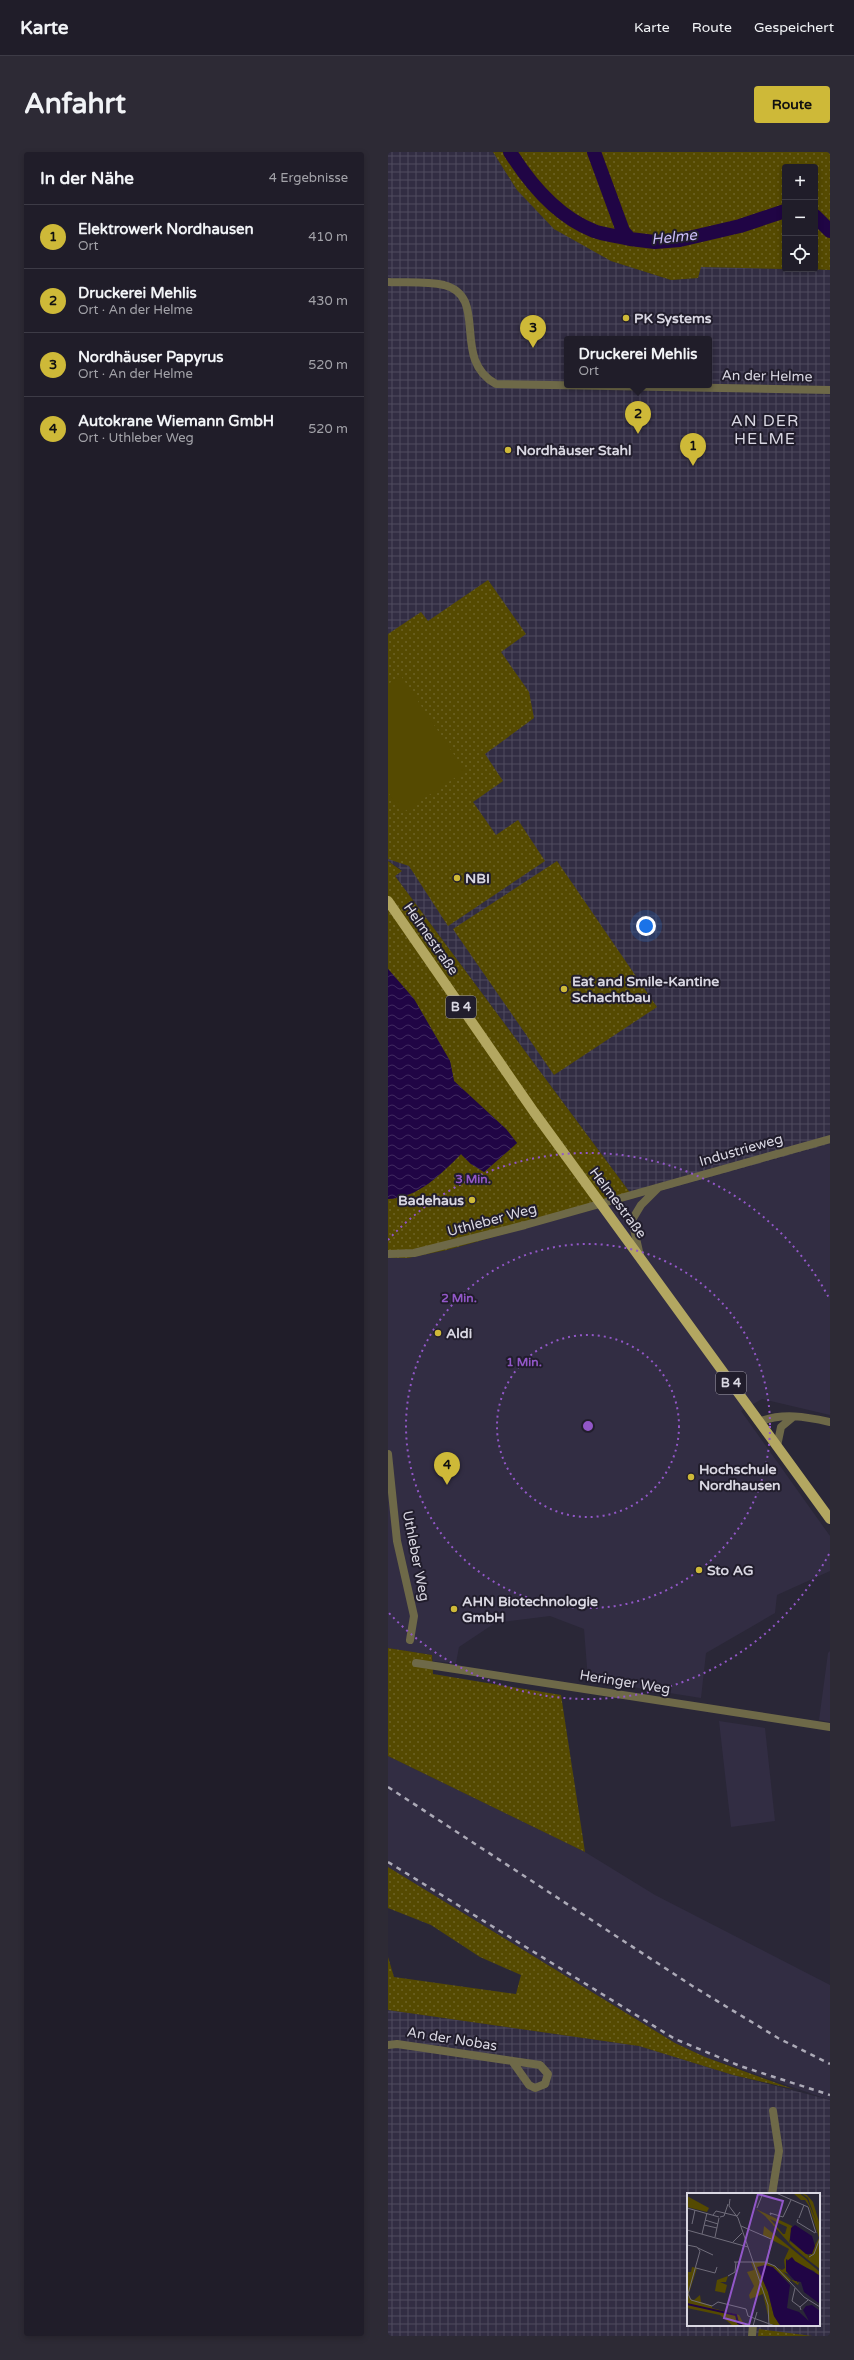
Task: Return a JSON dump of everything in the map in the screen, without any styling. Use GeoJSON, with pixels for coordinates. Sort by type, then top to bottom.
{"type":"FeatureCollection","features":[{"type":"Feature","properties":{"kind":"main road","name":"Helmestraße"},"geometry":{"type":"LineString","coordinates":[[388,901],[600,1204],[830,1519]]}},
{"type":"Feature","properties":{"kind":"street","name":"An der Helme"},"geometry":{"type":"LineString","coordinates":[[388,282],[445,285],[461,296],[468,313],[472,358],[482,374],[496,384],[564,385]]}},
{"type":"Feature","properties":{"kind":"street","name":"An der Helme"},"geometry":{"type":"LineString","coordinates":[[712,388],[830,390]]}},
{"type":"Feature","properties":{"kind":"street","name":"Industrieweg"},"geometry":{"type":"LineString","coordinates":[[600,1204],[830,1139]]}},
{"type":"Feature","properties":{"kind":"street","name":"Industrieweg"},"geometry":{"type":"LineString","coordinates":[[640,1257],[632,1220],[641,1205],[660,1187]]}},
{"type":"Feature","properties":{"kind":"street","name":"Uthleber Weg"},"geometry":{"type":"LineString","coordinates":[[388,1254],[414,1253],[600,1204]]}},
{"type":"Feature","properties":{"kind":"street"},"geometry":{"type":"LineString","coordinates":[[760,1422],[779,1416],[795,1416],[830,1422]]}},
{"type":"Feature","properties":{"kind":"street"},"geometry":{"type":"LineString","coordinates":[[777,1446],[781,1427],[795,1416]]}},
{"type":"Feature","properties":{"kind":"street","name":"Uthleber Weg"},"geometry":{"type":"LineString","coordinates":[[388,1454],[396,1541],[414,1616],[410,1640]]}},
{"type":"Feature","properties":{"kind":"street","name":"Heringer Weg"},"geometry":{"type":"LineString","coordinates":[[416,1663],[830,1727]]}},
{"type":"Feature","properties":{"kind":"street","name":"An der Nobas"},"geometry":{"type":"LineString","coordinates":[[388,2045],[397,2044],[512,2061]]}},
{"type":"Feature","properties":{"kind":"street"},"geometry":{"type":"LineString","coordinates":[[772,2193],[779,2151],[773,2111]]}},
{"type":"Feature","properties":{"kind":"street"},"geometry":{"type":"LineString","coordinates":[[752,2336],[753,2326]]}},
{"type":"Feature","properties":{"kind":"shaded area"},"geometry":{"type":"Polygon","coordinates":[[[388,152],[493,152],[517,190],[611,261],[671,280],[698,278],[700,267],[782,269],[782,272],[818,272],[818,270],[830,270],[830,1144],[634,1198],[395,876],[402,870],[388,861],[388,152]]]}},
{"type":"Feature","properties":{"kind":"shaded area"},"geometry":{"type":"Polygon","coordinates":[[[493,152],[830,152],[830,270],[818,270],[818,164],[782,164],[782,269],[701,267],[698,278],[671,280],[611,261],[554,229],[517,190],[493,152]]]}},
{"type":"Feature","properties":{"kind":"shaded area"},"geometry":{"type":"Polygon","coordinates":[[[488,580],[526,634],[501,652],[529,692],[534,718],[485,754],[503,781],[473,802],[496,835],[518,820],[545,861],[448,926],[409,866],[388,859],[388,634],[421,612],[428,621],[488,580]]]}},
{"type":"Feature","properties":{"kind":"shaded area"},"geometry":{"type":"Polygon","coordinates":[[[401,676],[465,771],[402,813],[388,792],[388,684],[401,676]]]}},
{"type":"Feature","properties":{"kind":"shaded area"},"geometry":{"type":"Polygon","coordinates":[[[388,861],[402,871],[395,876],[634,1198],[447,1250],[408,1258],[388,1258],[388,1199],[399,1198],[419,1190],[437,1177],[461,1154],[471,1164],[484,1172],[517,1143],[506,1129],[454,1081],[450,1061],[414,999],[388,969],[388,861]]]}},
{"type":"Feature","properties":{"kind":"shaded area"},"geometry":{"type":"Polygon","coordinates":[[[557,861],[657,1007],[554,1075],[453,929],[557,861]]]}},
{"type":"Feature","properties":{"kind":"shaded area"},"geometry":{"type":"Polygon","coordinates":[[[830,1144],[830,1415],[762,1399],[741,1411],[830,1536],[830,1571],[777,1595],[775,1613],[706,1653],[701,1698],[588,1680],[584,1629],[550,1616],[495,1623],[459,1647],[456,1663],[433,1661],[432,1655],[388,1648],[388,1258],[408,1258],[447,1250],[830,1144]]]}},
{"type":"Feature","properties":{"kind":"shaded area"},"geometry":{"type":"Polygon","coordinates":[[[388,1648],[432,1655],[433,1674],[561,1695],[585,1852],[388,1756],[388,1648]]]}},
{"type":"Feature","properties":{"kind":"shaded area"},"geometry":{"type":"Polygon","coordinates":[[[830,1651],[830,1722],[819,1720],[828,1653],[830,1651]]]}},
{"type":"Feature","properties":{"kind":"shaded area"},"geometry":{"type":"Polygon","coordinates":[[[719,1721],[765,1728],[775,1821],[731,1827],[719,1721]]]}},
{"type":"Feature","properties":{"kind":"shaded area"},"geometry":{"type":"Polygon","coordinates":[[[388,1756],[585,1852],[655,1895],[830,1985],[830,2100],[705,2057],[675,2043],[388,1867],[388,1756]]]}},
{"type":"Feature","properties":{"kind":"shaded area"},"geometry":{"type":"Polygon","coordinates":[[[388,1867],[675,2043],[705,2057],[793,2089],[733,2075],[639,2046],[388,2010],[388,1957],[394,1977],[516,1994],[521,1975],[480,1957],[431,1925],[388,1908],[388,1867]]]}},
{"type":"Feature","properties":{"kind":"shaded area"},"geometry":{"type":"Polygon","coordinates":[[[388,2010],[639,2046],[733,2075],[830,2100],[830,2336],[388,2336],[388,2010]]]}},
{"type":"Feature","properties":{"kind":"shaded area"},"geometry":{"type":"Polygon","coordinates":[[[759,2329],[812,2336],[758,2336],[759,2329]]]}},
{"type":"Feature","properties":{"kind":"water"},"geometry":{"type":"Polygon","coordinates":[[[388,969],[414,999],[450,1061],[454,1081],[506,1129],[517,1143],[484,1172],[471,1164],[461,1154],[437,1177],[419,1190],[399,1198],[388,1199],[388,969]]]}},
{"type":"Feature","properties":{"kind":"waterway"},"geometry":{"type":"LineString","coordinates":[[510,152],[526,176],[546,198],[568,217],[594,231],[630,239]]}},
{"type":"Feature","properties":{"kind":"waterway","name":"Helme"},"geometry":{"type":"LineString","coordinates":[[594,152],[623,231],[630,239],[655,242],[680,240],[740,226],[782,212]]}},
{"type":"Feature","properties":{"kind":"waterway","name":"Helme"},"geometry":{"type":"LineString","coordinates":[[818,219],[830,231]]}},
{"type":"Feature","properties":{"kind":"railway"},"geometry":{"type":"LineString","coordinates":[[388,1787],[694,1987],[778,2038],[830,2064]]}},
{"type":"Feature","properties":{"kind":"railway"},"geometry":{"type":"LineString","coordinates":[[388,1862],[675,2039],[740,2066],[830,2095]]}},
{"type":"Feature","properties":{"kind":"place","name":"PK Systems"},"geometry":{"type":"Point","coordinates":[626,318]}},
{"type":"Feature","properties":{"kind":"place","name":"Nordhäuser Papyrus"},"geometry":{"type":"Point","coordinates":[533,348]}},
{"type":"Feature","properties":{"kind":"place","name":"Druckerei Mehlis"},"geometry":{"type":"Point","coordinates":[638,434]}},
{"type":"Feature","properties":{"kind":"place","name":"Nordhäuser Stahl"},"geometry":{"type":"Point","coordinates":[508,450]}},
{"type":"Feature","properties":{"kind":"place","name":"Elektrowerk Nordhausen"},"geometry":{"type":"Point","coordinates":[693,466]}},
{"type":"Feature","properties":{"kind":"place","name":"NBI"},"geometry":{"type":"Point","coordinates":[457,878]}},
{"type":"Feature","properties":{"kind":"place","name":"Eat and Smile-Kantine Schachtbau"},"geometry":{"type":"Point","coordinates":[564,989]}},
{"type":"Feature","properties":{"kind":"place","name":"Badehaus"},"geometry":{"type":"Point","coordinates":[472,1200]}},
{"type":"Feature","properties":{"kind":"place","name":"Aldi"},"geometry":{"type":"Point","coordinates":[438,1333]}},
{"type":"Feature","properties":{"kind":"place","name":"Hochschule Nordhausen"},"geometry":{"type":"Point","coordinates":[691,1477]}},
{"type":"Feature","properties":{"kind":"place","name":"Autokrane Wiemann GmbH"},"geometry":{"type":"Point","coordinates":[447,1485]}},
{"type":"Feature","properties":{"kind":"place","name":"Sto AG"},"geometry":{"type":"Point","coordinates":[699,1570]}},
{"type":"Feature","properties":{"kind":"place","name":"AHN Biotechnologie GmbH"},"geometry":{"type":"Point","coordinates":[454,1609]}},
{"type":"Feature","properties":{"kind":"district","name":"AN DER HELME"},"geometry":{"type":"Point","coordinates":[765,430]}}]}
